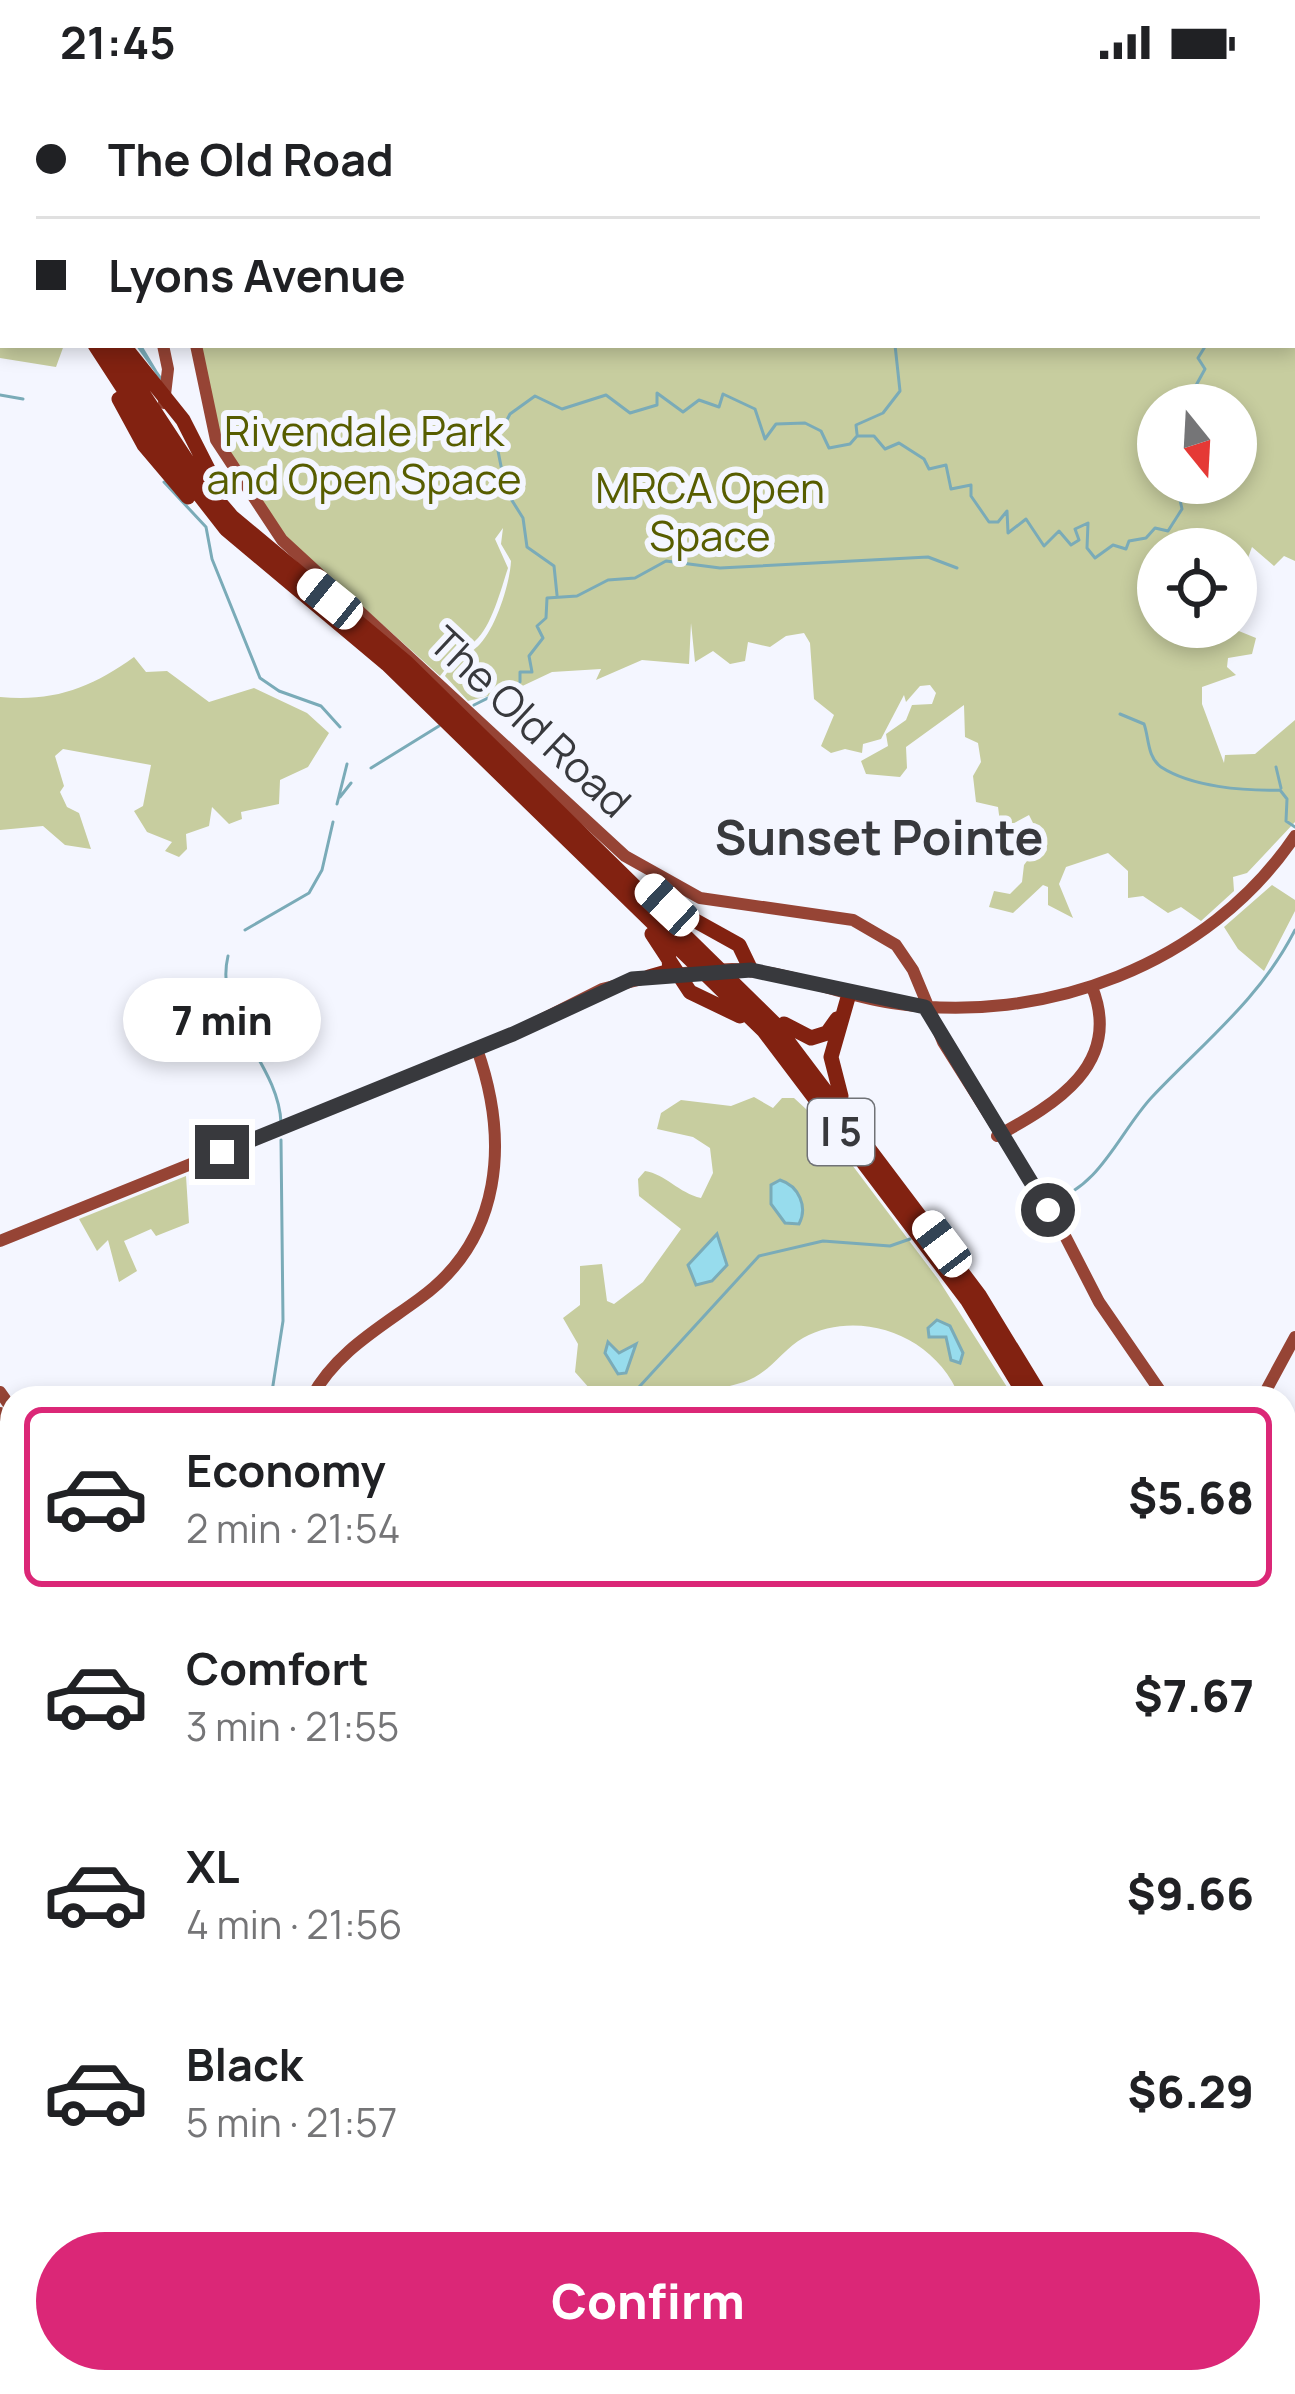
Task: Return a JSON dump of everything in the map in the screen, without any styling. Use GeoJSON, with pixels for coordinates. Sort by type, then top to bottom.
{"type":"FeatureCollection","features":[{"type":"Feature","properties":{"kind":"highway"},"geometry":{"type":"LineString","coordinates":[[95,348],[155,437]]}},
{"type":"Feature","properties":{"kind":"highway","name":"I 5"},"geometry":{"type":"LineString","coordinates":[[96,348],[153,407]]}},
{"type":"Feature","properties":{"kind":"highway","name":"I 5"},"geometry":{"type":"LineString","coordinates":[[113,348],[153,407],[155,437],[226,529],[387,664],[772,1041],[997,1321],[1035,1386]]}},
{"type":"Feature","properties":{"kind":"highway"},"geometry":{"type":"LineString","coordinates":[[124,348],[153,407],[183,420],[203,467],[268,549]]}},
{"type":"Feature","properties":{"kind":"highway","name":"I 5"},"geometry":{"type":"LineString","coordinates":[[155,437],[268,549],[406,663],[741,976],[868,1146],[916,1221]]}},
{"type":"Feature","properties":{"kind":"highway"},"geometry":{"type":"LineString","coordinates":[[526,778],[674,910],[739,945],[741,976],[795,1033],[811,1038],[832,1028],[846,996]]}},
{"type":"Feature","properties":{"kind":"highway"},"geometry":{"type":"LineString","coordinates":[[593,862],[658,941],[698,975],[694,996],[734,1012],[772,1041]]}},
{"type":"Feature","properties":{"kind":"highway"},"geometry":{"type":"LineString","coordinates":[[628,983],[672,968],[658,941]]}},
{"type":"Feature","properties":{"kind":"highway"},"geometry":{"type":"LineString","coordinates":[[846,996],[830,1065],[835,1086],[868,1146]]}},
{"type":"Feature","properties":{"kind":"highway","name":"I 5"},"geometry":{"type":"LineString","coordinates":[[934,1244],[1020,1386]]}},
{"type":"Feature","properties":{"kind":"main road"},"geometry":{"type":"LineString","coordinates":[[155,437],[153,407],[163,348]]}},
{"type":"Feature","properties":{"kind":"main road","name":"The Old Road"},"geometry":{"type":"LineString","coordinates":[[197,348],[216,440],[281,540],[617,850],[661,881],[706,901],[865,924],[904,954],[932,1034],[997,1134]]}},
{"type":"Feature","properties":{"kind":"main road"},"geometry":{"type":"LineString","coordinates":[[893,1008],[1025,1006],[1091,990],[1234,915],[1269,882],[1295,840]]}},
{"type":"Feature","properties":{"kind":"main road"},"geometry":{"type":"LineString","coordinates":[[0,1244],[422,1077],[628,983],[698,975],[741,976],[926,1010]]}},
{"type":"Feature","properties":{"kind":"main road"},"geometry":{"type":"LineString","coordinates":[[0,1244],[476,1052],[628,983],[698,975]]}},
{"type":"Feature","properties":{"kind":"main road"},"geometry":{"type":"LineString","coordinates":[[997,1134],[1064,1089],[1085,1066],[1098,1032],[1091,990]]}},
{"type":"Feature","properties":{"kind":"main road"},"geometry":{"type":"LineString","coordinates":[[846,996],[917,1014],[932,1034]]}},
{"type":"Feature","properties":{"kind":"main road","name":"The Old Road"},"geometry":{"type":"LineString","coordinates":[[926,1010],[1154,1386]]}},
{"type":"Feature","properties":{"kind":"main road"},"geometry":{"type":"LineString","coordinates":[[318,1386],[353,1346],[446,1276],[479,1231],[492,1192],[497,1152],[476,1052]]}},
{"type":"Feature","properties":{"kind":"main road"},"geometry":{"type":"LineString","coordinates":[[422,1077],[437,1065]]}},
{"type":"Feature","properties":{"kind":"main road"},"geometry":{"type":"LineString","coordinates":[[1271,1386],[1295,1337]]}},
{"type":"Feature","properties":{"kind":"main road"},"geometry":{"type":"LineString","coordinates":[[1272,1386],[1295,1349]]}},
{"type":"Feature","properties":{"kind":"green space"},"geometry":{"type":"Polygon","coordinates":[[[0,348],[63,348],[56,367],[0,358],[0,348]]]}},
{"type":"Feature","properties":{"kind":"green space"},"geometry":{"type":"Polygon","coordinates":[[[200,348],[1295,348],[1295,561],[1284,556],[1274,566],[1257,551],[1257,528],[1137,528],[1137,648],[1254,648],[1252,654],[1228,658],[1227,667],[1236,675],[1202,687],[1202,704],[1224,763],[1225,755],[1255,754],[1295,720],[1295,822],[1247,873],[1233,877],[1234,891],[1201,921],[1181,907],[1168,913],[1143,896],[1128,898],[1128,871],[1108,853],[1066,867],[1059,884],[1073,918],[1048,905],[1048,887],[1043,885],[1013,913],[989,907],[994,891],[1010,894],[1022,882],[1024,865],[1042,841],[1029,815],[1001,830],[998,807],[976,802],[973,776],[981,762],[978,743],[965,737],[964,705],[906,747],[907,768],[900,777],[866,774],[861,761],[888,746],[886,734],[906,720],[912,705],[932,704],[936,693],[930,685],[920,686],[906,702],[904,695],[881,739],[863,744],[862,753],[845,749],[831,753],[821,746],[834,715],[814,699],[810,643],[804,633],[786,636],[770,647],[748,642],[745,661],[730,664],[713,651],[695,662],[691,623],[689,664],[642,660],[596,680],[601,669],[552,672],[516,689],[468,701],[445,676],[480,644],[497,616],[511,561],[501,544],[503,528],[495,539],[508,568],[491,617],[440,676],[290,542],[216,434],[200,348]]]}},
{"type":"Feature","properties":{"kind":"green space"},"geometry":{"type":"Polygon","coordinates":[[[134,657],[146,672],[167,671],[209,702],[254,688],[307,713],[329,733],[308,767],[280,780],[279,804],[241,812],[242,819],[229,824],[212,807],[209,826],[186,834],[187,849],[179,857],[165,851],[172,842],[147,832],[134,811],[143,806],[151,765],[63,749],[55,756],[64,786],[60,792],[67,807],[79,813],[91,849],[65,845],[43,826],[0,830],[0,697],[55,695],[103,677],[134,657]]]}},
{"type":"Feature","properties":{"kind":"green space"},"geometry":{"type":"Polygon","coordinates":[[[1272,885],[1295,900],[1295,911],[1264,971],[1238,949],[1224,927],[1272,885]]]}},
{"type":"Feature","properties":{"kind":"green space"},"geometry":{"type":"Polygon","coordinates":[[[754,1097],[773,1108],[782,1098],[794,1098],[819,1121],[938,1279],[1006,1386],[953,1386],[933,1357],[914,1343],[892,1332],[847,1326],[803,1338],[753,1378],[728,1386],[587,1386],[575,1372],[578,1344],[563,1318],[580,1305],[580,1266],[602,1264],[607,1301],[614,1304],[643,1282],[681,1229],[639,1196],[638,1179],[645,1171],[652,1173],[701,1198],[713,1173],[710,1148],[693,1137],[657,1129],[661,1113],[681,1100],[731,1106],[754,1097]]]}},
{"type":"Feature","properties":{"kind":"green space"},"geometry":{"type":"Polygon","coordinates":[[[186,1176],[189,1223],[156,1236],[151,1229],[124,1241],[137,1271],[119,1282],[108,1240],[97,1251],[79,1219],[186,1176]]]}},
{"type":"Feature","properties":{"kind":"water"},"geometry":{"type":"Polygon","coordinates":[[[780,1180],[800,1198],[799,1224],[785,1223],[771,1204],[771,1185],[780,1180]]]}},
{"type":"Feature","properties":{"kind":"water"},"geometry":{"type":"Polygon","coordinates":[[[717,1234],[727,1265],[712,1281],[696,1285],[688,1265],[717,1234]]]}},
{"type":"Feature","properties":{"kind":"water"},"geometry":{"type":"Polygon","coordinates":[[[937,1320],[950,1326],[963,1353],[960,1363],[951,1360],[946,1337],[929,1337],[928,1328],[937,1320]]]}},
{"type":"Feature","properties":{"kind":"water"},"geometry":{"type":"Polygon","coordinates":[[[608,1342],[619,1353],[636,1344],[626,1373],[618,1374],[605,1353],[608,1342]]]}},
{"type":"Feature","properties":{"kind":"waterway"},"geometry":{"type":"LineString","coordinates":[[139,348],[162,380]]}},
{"type":"Feature","properties":{"kind":"waterway"},"geometry":{"type":"LineString","coordinates":[[142,348],[158,375]]}},
{"type":"Feature","properties":{"kind":"waterway"},"geometry":{"type":"LineString","coordinates":[[857,434],[856,425],[883,413],[900,391],[895,348]]}},
{"type":"Feature","properties":{"kind":"waterway"},"geometry":{"type":"LineString","coordinates":[[1197,384],[1205,369],[1198,358],[1204,348]]}},
{"type":"Feature","properties":{"kind":"waterway"},"geometry":{"type":"LineString","coordinates":[[557,595],[554,566],[527,547],[523,518],[506,491],[496,441],[510,414],[535,396],[562,409],[606,395],[630,413],[657,405],[657,393],[683,412],[699,400],[719,407],[723,394],[755,409],[765,439],[776,424],[805,423],[821,431],[829,448],[850,444],[857,436],[874,436],[885,449],[899,443],[924,459],[929,469],[946,465],[951,489],[971,485],[971,496],[989,522],[998,522],[1007,511],[1008,533],[1026,519],[1044,546],[1059,531],[1071,545],[1079,540],[1075,529],[1088,523],[1087,548],[1095,558],[1113,545],[1126,549],[1129,541],[1146,538],[1155,528],[1168,531],[1181,504]]}},
{"type":"Feature","properties":{"kind":"waterway"},"geometry":{"type":"LineString","coordinates":[[0,395],[23,399]]}},
{"type":"Feature","properties":{"kind":"waterway"},"geometry":{"type":"LineString","coordinates":[[164,482],[206,527],[212,559],[260,678],[279,691],[321,706],[340,727]]}},
{"type":"Feature","properties":{"kind":"waterway"},"geometry":{"type":"LineString","coordinates":[[474,705],[520,682],[520,672],[532,672],[529,656],[543,638],[537,626],[546,618],[547,598],[577,596],[608,580],[635,578],[666,561],[720,568],[928,557],[957,568]]}},
{"type":"Feature","properties":{"kind":"waterway"},"geometry":{"type":"LineString","coordinates":[[1120,714],[1144,724],[1153,758],[1173,774],[1218,786],[1280,790],[1287,799],[1286,821],[1295,827]]}},
{"type":"Feature","properties":{"kind":"waterway"},"geometry":{"type":"LineString","coordinates":[[371,768],[439,726]]}},
{"type":"Feature","properties":{"kind":"waterway"},"geometry":{"type":"LineString","coordinates":[[337,804],[347,764]]}},
{"type":"Feature","properties":{"kind":"waterway"},"geometry":{"type":"LineString","coordinates":[[1276,767],[1281,788]]}},
{"type":"Feature","properties":{"kind":"waterway"},"geometry":{"type":"LineString","coordinates":[[340,797],[351,783]]}},
{"type":"Feature","properties":{"kind":"waterway"},"geometry":{"type":"LineString","coordinates":[[245,930],[309,893],[322,870],[333,822]]}},
{"type":"Feature","properties":{"kind":"waterway"},"geometry":{"type":"LineString","coordinates":[[1051,1201],[1068,1194],[1096,1171],[1152,1097],[1248,999],[1295,930]]}},
{"type":"Feature","properties":{"kind":"waterway"},"geometry":{"type":"LineString","coordinates":[[228,956],[230,1000],[270,1080],[281,1123]]}},
{"type":"Feature","properties":{"kind":"waterway"},"geometry":{"type":"LineString","coordinates":[[273,1386],[283,1321],[281,1140]]}},
{"type":"Feature","properties":{"kind":"waterway"},"geometry":{"type":"LineString","coordinates":[[640,1386],[759,1256],[823,1241],[890,1246],[910,1239]]}},
{"type":"Feature","properties":{"kind":"district","name":"Sunset Pointe"},"geometry":{"type":"Point","coordinates":[879,838]}},
{"type":"Feature","properties":{"kind":"route"},"geometry":{"type":"LineString","coordinates":[[222,1152],[513,1034],[616,984],[676,974],[751,970],[893,1004],[925,1007],[1048,1210]]}},
{"type":"Feature","properties":{"kind":"park label","name":"Rivendale Park and Open Space"},"geometry":{"type":"Point","coordinates":[364,456]}},
{"type":"Feature","properties":{"kind":"park label","name":"MRCA Open Space"},"geometry":{"type":"Point","coordinates":[710,512]}}]}
